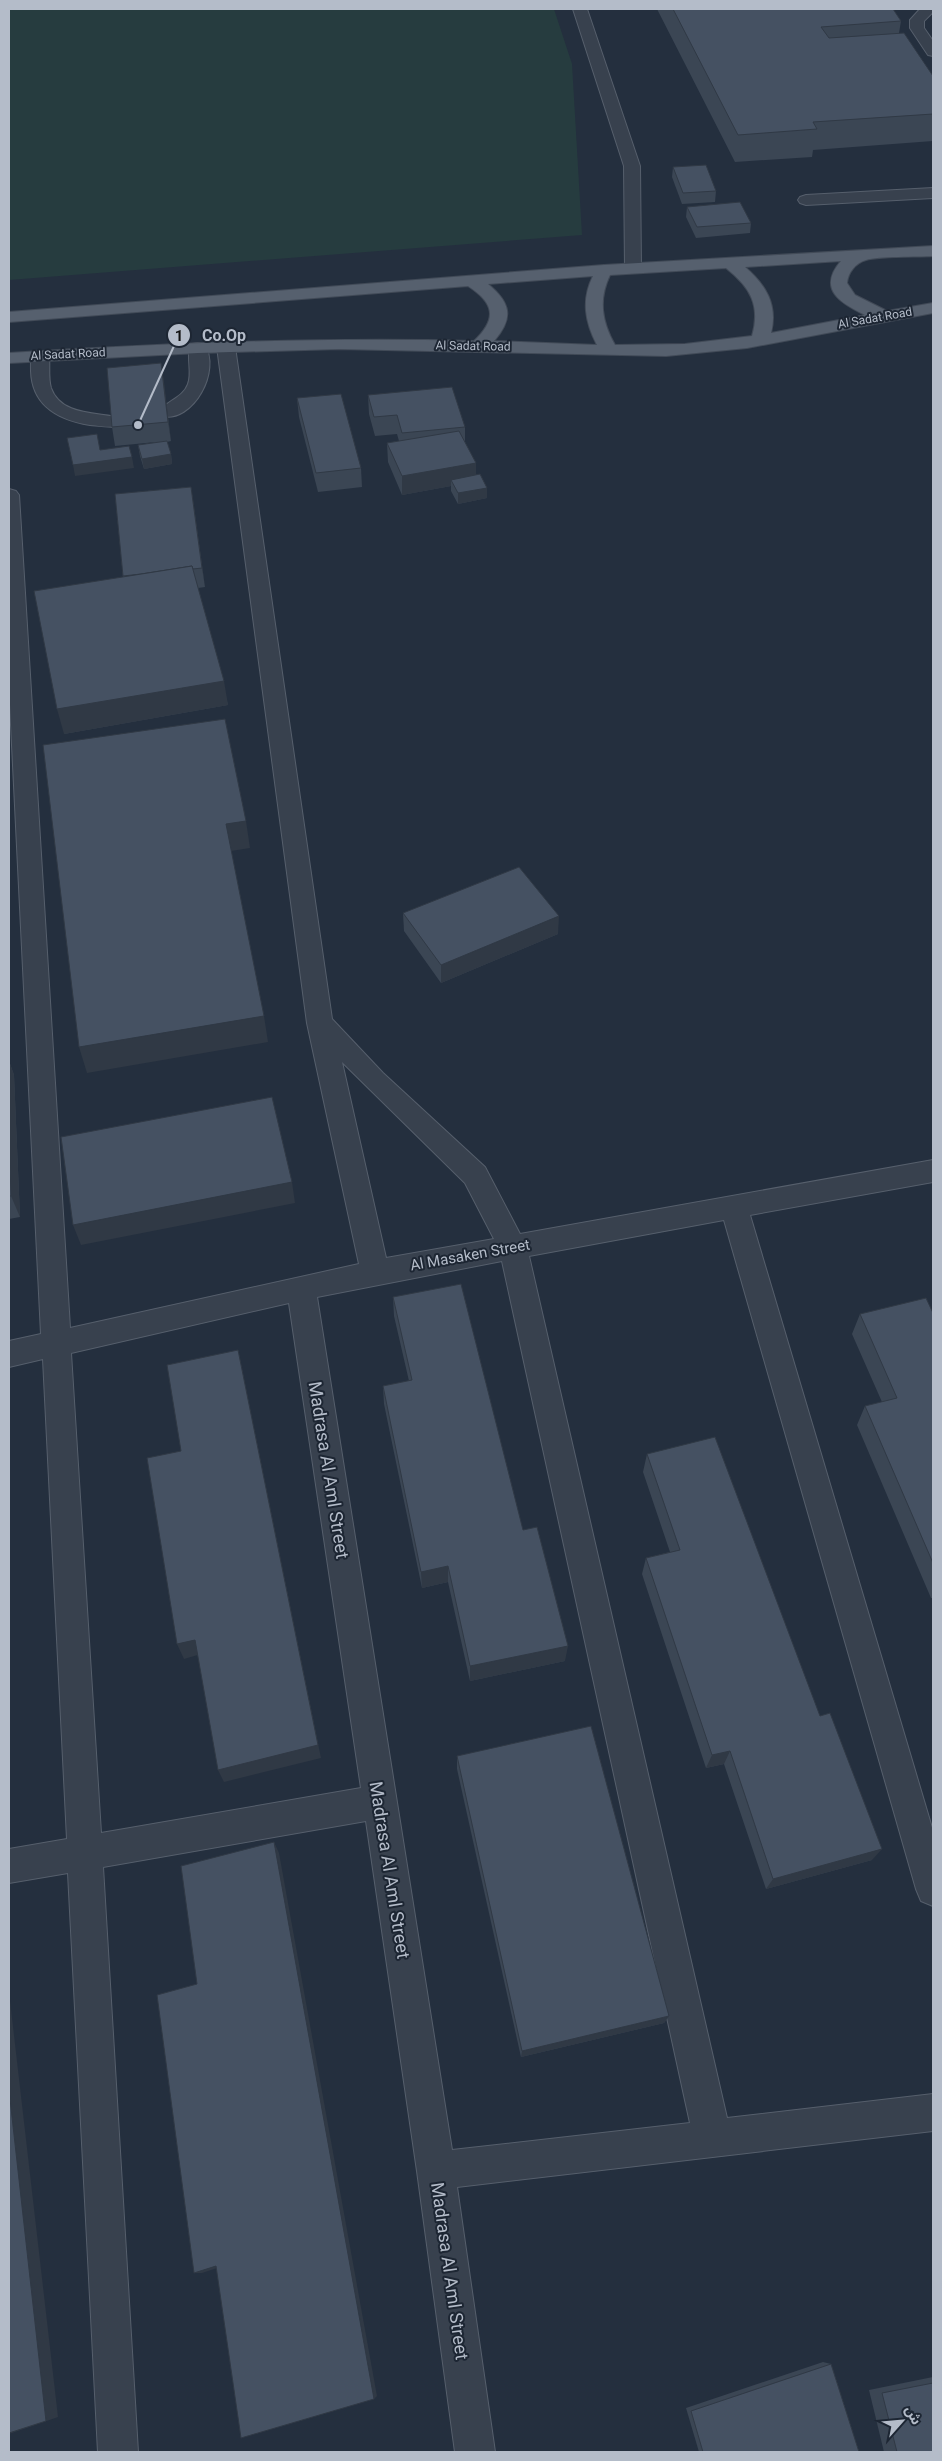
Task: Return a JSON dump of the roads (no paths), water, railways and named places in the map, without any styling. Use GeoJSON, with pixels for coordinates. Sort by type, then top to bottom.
{"type":"FeatureCollection","features":[{"type":"Feature","properties":{"kind":"main road"},"geometry":{"type":"LineString","coordinates":[[9,317],[604,270],[933,251]]}},
{"type":"Feature","properties":{"kind":"main road"},"geometry":{"type":"LineString","coordinates":[[860,256],[840,271],[838,281],[841,291],[850,301],[865,309],[883,315]]}},
{"type":"Feature","properties":{"kind":"main road"},"geometry":{"type":"LineString","coordinates":[[730,262],[756,286],[763,299],[766,312],[760,339]]}},
{"type":"Feature","properties":{"kind":"main road"},"geometry":{"type":"LineString","coordinates":[[604,270],[596,285],[593,301],[594,318],[599,334],[609,350]]}},
{"type":"Feature","properties":{"kind":"main road"},"geometry":{"type":"LineString","coordinates":[[470,280],[484,287],[499,306],[500,317],[497,327],[479,346]]}},
{"type":"Feature","properties":{"kind":"main road","name":"Al Sadat Road"},"geometry":{"type":"LineString","coordinates":[[9,358],[226,347],[479,346],[609,350],[686,349],[760,339],[883,315],[933,308]]}},
{"type":"Feature","properties":{"kind":"street"},"geometry":{"type":"LineString","coordinates":[[580,9],[632,166],[633,268]]}},
{"type":"Feature","properties":{"kind":"street"},"geometry":{"type":"LineString","coordinates":[[928,9],[917,20],[917,28],[933,52]]}},
{"type":"Feature","properties":{"kind":"street"},"geometry":{"type":"LineString","coordinates":[[806,200],[933,193]]}},
{"type":"Feature","properties":{"kind":"street"},"geometry":{"type":"LineString","coordinates":[[226,347],[320,1023],[375,1272]]}},
{"type":"Feature","properties":{"kind":"street"},"geometry":{"type":"LineString","coordinates":[[168,412],[191,397],[200,380],[198,348]]}},
{"type":"Feature","properties":{"kind":"street"},"geometry":{"type":"LineString","coordinates":[[40,356],[43,390],[54,406],[76,417],[114,422]]}},
{"type":"Feature","properties":{"kind":"street"},"geometry":{"type":"LineString","coordinates":[[9,495],[58,1343],[118,2452]]}},
{"type":"Feature","properties":{"kind":"street"},"geometry":{"type":"LineString","coordinates":[[320,1023],[374,1080],[475,1175],[513,1248],[713,2140]]}},
{"type":"Feature","properties":{"kind":"street","name":"Al Masaken Street"},"geometry":{"type":"LineString","coordinates":[[9,1354],[375,1272],[933,1171]]}},
{"type":"Feature","properties":{"kind":"street"},"geometry":{"type":"LineString","coordinates":[[734,1207],[933,1889]]}},
{"type":"Feature","properties":{"kind":"street","name":"Madrasa Al Aml Street"},"geometry":{"type":"LineString","coordinates":[[301,1288],[436,2171],[474,2452]]}},
{"type":"Feature","properties":{"kind":"street"},"geometry":{"type":"LineString","coordinates":[[9,1866],[380,1802]]}},
{"type":"Feature","properties":{"kind":"street"},"geometry":{"type":"LineString","coordinates":[[436,2171],[933,2113]]}},
{"type":"Feature","properties":{"kind":"place","name":"Co.Op"},"geometry":{"type":"Point","coordinates":[138,425]}}]}
